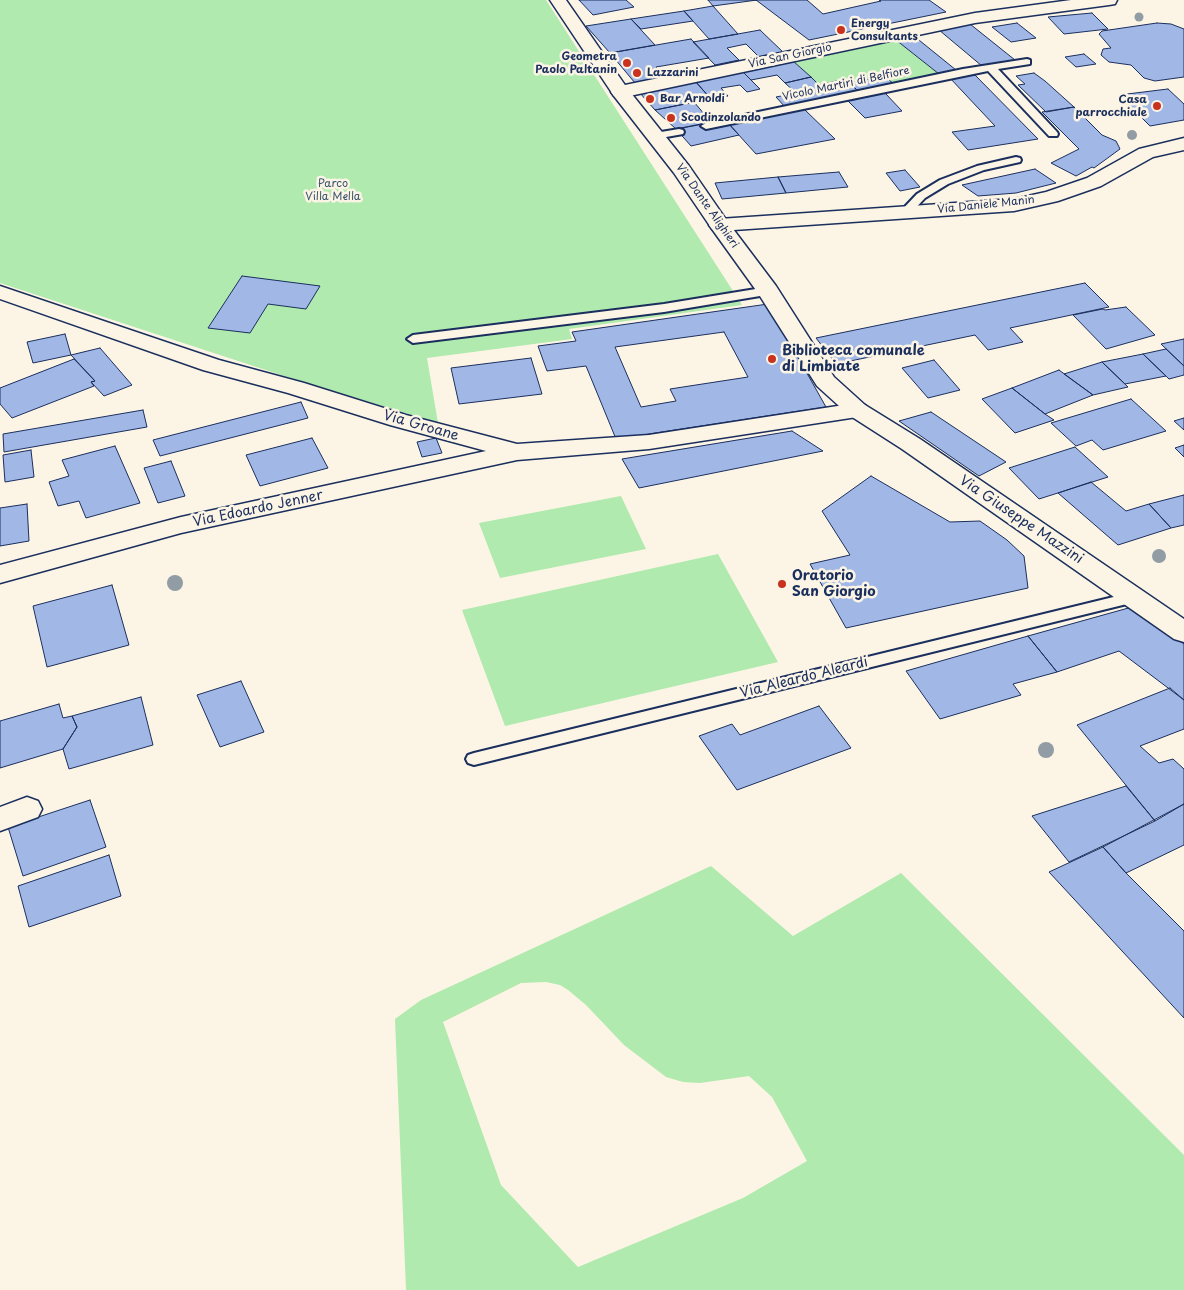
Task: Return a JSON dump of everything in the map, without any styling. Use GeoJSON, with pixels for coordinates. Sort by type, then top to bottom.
{"type":"FeatureCollection","features":[{"type":"Feature","properties":{"kind":"street","name":"Via Dante Alighieri"},"geometry":{"type":"LineString","coordinates":[[558,0],[620,92],[682,170],[768,292],[825,381],[857,410]]}},
{"type":"Feature","properties":{"kind":"street","name":"Via San Giorgio"},"geometry":{"type":"LineString","coordinates":[[620,92],[820,50],[987,12],[1109,0]]}},
{"type":"Feature","properties":{"kind":"street","name":"Via Daniele Manin"},"geometry":{"type":"LineString","coordinates":[[719,225],[1014,204],[1051,197],[1094,182],[1146,153],[1184,144]]}},
{"type":"Feature","properties":{"kind":"street","name":"Via Groane"},"geometry":{"type":"LineString","coordinates":[[0,292],[211,364],[398,420],[517,452],[650,442],[857,410]]}},
{"type":"Feature","properties":{"kind":"street","name":"Via Giuseppe Mazzini"},"geometry":{"type":"LineString","coordinates":[[857,410],[912,444],[1184,632]]}},
{"type":"Feature","properties":{"kind":"street","name":"Via Edoardo Jenner"},"geometry":{"type":"LineString","coordinates":[[0,574],[181,525],[517,452]]}},
{"type":"Feature","properties":{"kind":"street"},"geometry":{"type":"LineString","coordinates":[[0,819],[28,809]]}},
{"type":"Feature","properties":{"kind":"lane","name":"Vicolo Martiri di Belfiore"},"geometry":{"type":"LineString","coordinates":[[706,126],[1027,62]]}},
{"type":"Feature","properties":{"kind":"lane"},"geometry":{"type":"LineString","coordinates":[[991,68],[1053,134]]}},
{"type":"Feature","properties":{"kind":"lane"},"geometry":{"type":"LineString","coordinates":[[655,136],[679,132]]}},
{"type":"Feature","properties":{"kind":"lane","name":"Via Daniele Manin"},"geometry":{"type":"LineString","coordinates":[[905,213],[921,196],[944,182],[980,168],[1016,160]]}},
{"type":"Feature","properties":{"kind":"lane"},"geometry":{"type":"LineString","coordinates":[[413,339],[664,308],[768,292]]}},
{"type":"Feature","properties":{"kind":"lane","name":"Via Aleardo Aleardi"},"geometry":{"type":"LineString","coordinates":[[474,759],[1134,597]]}},
{"type":"Feature","properties":{"kind":"green space","name":"Parco Villa Mella"},"geometry":{"type":"Polygon","coordinates":[[[0,0],[546,0],[742,305],[569,329],[572,339],[427,358],[438,423],[284,376],[0,283],[0,0]]]}},
{"type":"Feature","properties":{"kind":"green space"},"geometry":{"type":"Polygon","coordinates":[[[896,40],[939,74],[894,84],[884,76],[850,83],[845,79],[819,85],[793,61],[896,40]]]}},
{"type":"Feature","properties":{"kind":"green space"},"geometry":{"type":"Polygon","coordinates":[[[621,496],[646,549],[500,578],[479,523],[621,496]]]}},
{"type":"Feature","properties":{"kind":"green space"},"geometry":{"type":"Polygon","coordinates":[[[718,554],[778,662],[505,726],[462,610],[718,554]]]}},
{"type":"Feature","properties":{"kind":"green space"},"geometry":{"type":"Polygon","coordinates":[[[711,866],[793,936],[901,873],[1184,1155],[1184,1290],[406,1290],[395,1019],[421,1000],[711,866]],[[546,982],[521,983],[443,1022],[501,1185],[578,1267],[743,1198],[807,1161],[772,1097],[749,1076],[700,1083],[683,1082],[666,1077],[624,1045],[586,1005],[560,985],[546,982]]]}},
{"type":"Feature","properties":{"kind":"building"},"geometry":{"type":"Polygon","coordinates":[[[579,0],[626,0],[634,7],[593,15],[579,0]]]}},
{"type":"Feature","properties":{"kind":"building"},"geometry":{"type":"Polygon","coordinates":[[[708,0],[757,0],[713,6],[708,0]]]}},
{"type":"Feature","properties":{"kind":"building"},"geometry":{"type":"Polygon","coordinates":[[[756,0],[807,0],[823,14],[881,1],[879,0],[929,0],[946,12],[809,40],[756,0]]]}},
{"type":"Feature","properties":{"kind":"building"},"geometry":{"type":"Polygon","coordinates":[[[713,6],[738,34],[709,39],[684,11],[713,6]]]}},
{"type":"Feature","properties":{"kind":"building"},"geometry":{"type":"Polygon","coordinates":[[[684,11],[693,21],[641,29],[631,19],[684,11]]]}},
{"type":"Feature","properties":{"kind":"building"},"geometry":{"type":"Polygon","coordinates":[[[1092,13],[1108,29],[1064,34],[1048,17],[1092,13]]]}},
{"type":"Feature","properties":{"kind":"building"},"geometry":{"type":"Polygon","coordinates":[[[631,19],[655,45],[610,53],[586,26],[631,19]]]}},
{"type":"Feature","properties":{"kind":"building"},"geometry":{"type":"Polygon","coordinates":[[[1017,23],[1036,38],[1011,42],[992,27],[1017,23]]]}},
{"type":"Feature","properties":{"kind":"building"},"geometry":{"type":"Polygon","coordinates":[[[1157,23],[1171,24],[1184,29],[1184,77],[1155,81],[1144,78],[1131,65],[1109,62],[1101,55],[1103,49],[1111,48],[1099,34],[1102,31],[1157,23]]]}},
{"type":"Feature","properties":{"kind":"building"},"geometry":{"type":"Polygon","coordinates":[[[970,24],[1015,60],[982,66],[939,30],[970,24]]]}},
{"type":"Feature","properties":{"kind":"building"},"geometry":{"type":"Polygon","coordinates":[[[760,30],[783,52],[759,57],[746,44],[727,48],[739,60],[715,65],[693,42],[760,30]]]}},
{"type":"Feature","properties":{"kind":"building"},"geometry":{"type":"Polygon","coordinates":[[[914,36],[956,70],[939,74],[896,40],[914,36]]]}},
{"type":"Feature","properties":{"kind":"building"},"geometry":{"type":"Polygon","coordinates":[[[691,39],[709,58],[656,67],[665,78],[635,83],[610,53],[691,39]]]}},
{"type":"Feature","properties":{"kind":"building"},"geometry":{"type":"Polygon","coordinates":[[[1084,54],[1096,64],[1076,67],[1065,57],[1084,54]]]}},
{"type":"Feature","properties":{"kind":"building"},"geometry":{"type":"Polygon","coordinates":[[[793,61],[811,77],[785,83],[777,75],[751,80],[743,72],[793,61]]]}},
{"type":"Feature","properties":{"kind":"building"},"geometry":{"type":"Polygon","coordinates":[[[743,72],[760,89],[747,92],[740,85],[721,88],[728,96],[711,99],[695,81],[743,72]]]}},
{"type":"Feature","properties":{"kind":"building"},"geometry":{"type":"Polygon","coordinates":[[[973,73],[1038,139],[968,150],[952,132],[995,126],[949,77],[973,73]]]}},
{"type":"Feature","properties":{"kind":"building"},"geometry":{"type":"Polygon","coordinates":[[[1034,73],[1074,107],[1046,112],[1018,85],[1025,84],[1016,76],[1034,73]]]}},
{"type":"Feature","properties":{"kind":"building"},"geometry":{"type":"Polygon","coordinates":[[[884,76],[894,84],[859,92],[850,83],[884,76]]]}},
{"type":"Feature","properties":{"kind":"building"},"geometry":{"type":"Polygon","coordinates":[[[811,77],[819,85],[845,79],[859,92],[785,107],[776,97],[796,93],[785,83],[811,77]]]}},
{"type":"Feature","properties":{"kind":"building"},"geometry":{"type":"Polygon","coordinates":[[[695,81],[711,99],[655,110],[639,92],[695,81]]]}},
{"type":"Feature","properties":{"kind":"building","name":"Casa parrocchiale"},"geometry":{"type":"Polygon","coordinates":[[[1168,89],[1184,104],[1184,120],[1150,126],[1141,117],[1138,117],[1119,95],[1168,89]]]}},
{"type":"Feature","properties":{"kind":"building"},"geometry":{"type":"Polygon","coordinates":[[[885,93],[902,111],[865,118],[848,101],[885,93]]]}},
{"type":"Feature","properties":{"kind":"building"},"geometry":{"type":"Polygon","coordinates":[[[694,102],[711,122],[676,129],[655,110],[694,102]]]}},
{"type":"Feature","properties":{"kind":"building"},"geometry":{"type":"Polygon","coordinates":[[[1074,107],[1102,135],[1116,141],[1120,149],[1094,168],[1092,167],[1076,176],[1051,163],[1079,149],[1042,112],[1074,107]]]}},
{"type":"Feature","properties":{"kind":"building"},"geometry":{"type":"Polygon","coordinates":[[[804,109],[835,139],[756,154],[728,123],[804,109]]]}},
{"type":"Feature","properties":{"kind":"building"},"geometry":{"type":"Polygon","coordinates":[[[728,123],[739,135],[691,146],[676,129],[704,124],[707,127],[728,123]]]}},
{"type":"Feature","properties":{"kind":"building"},"geometry":{"type":"Polygon","coordinates":[[[1035,169],[1056,183],[1016,193],[978,196],[962,185],[1035,169]]]}},
{"type":"Feature","properties":{"kind":"building"},"geometry":{"type":"Polygon","coordinates":[[[905,170],[920,187],[900,191],[886,173],[905,170]]]}},
{"type":"Feature","properties":{"kind":"building"},"geometry":{"type":"Polygon","coordinates":[[[839,172],[848,187],[786,193],[778,177],[839,172]]]}},
{"type":"Feature","properties":{"kind":"building"},"geometry":{"type":"Polygon","coordinates":[[[778,177],[786,193],[722,199],[715,183],[778,177]]]}},
{"type":"Feature","properties":{"kind":"building"},"geometry":{"type":"Polygon","coordinates":[[[242,276],[320,286],[306,309],[268,304],[250,333],[208,328],[242,276]]]}},
{"type":"Feature","properties":{"kind":"building"},"geometry":{"type":"Polygon","coordinates":[[[1085,283],[1109,307],[1010,328],[1023,342],[988,350],[975,335],[836,364],[816,338],[1085,283]]]}},
{"type":"Feature","properties":{"kind":"building"},"geometry":{"type":"Polygon","coordinates":[[[768,304],[826,407],[616,439],[586,366],[547,371],[538,346],[576,341],[572,332],[768,304]],[[724,332],[615,347],[641,407],[676,401],[670,389],[748,377],[724,332]]]}},
{"type":"Feature","properties":{"kind":"building"},"geometry":{"type":"Polygon","coordinates":[[[1126,307],[1155,335],[1106,349],[1073,315],[1103,309],[1126,307]]]}},
{"type":"Feature","properties":{"kind":"building"},"geometry":{"type":"Polygon","coordinates":[[[65,334],[71,355],[33,363],[27,342],[65,334]]]}},
{"type":"Feature","properties":{"kind":"building"},"geometry":{"type":"Polygon","coordinates":[[[1184,339],[1184,366],[1161,344],[1184,339]]]}},
{"type":"Feature","properties":{"kind":"building"},"geometry":{"type":"Polygon","coordinates":[[[100,348],[132,385],[104,396],[91,382],[95,381],[71,355],[100,348]]]}},
{"type":"Feature","properties":{"kind":"building"},"geometry":{"type":"Polygon","coordinates":[[[1166,349],[1184,366],[1184,375],[1169,379],[1143,354],[1166,349]]]}},
{"type":"Feature","properties":{"kind":"building"},"geometry":{"type":"Polygon","coordinates":[[[1143,354],[1166,376],[1125,384],[1102,362],[1143,354]]]}},
{"type":"Feature","properties":{"kind":"building"},"geometry":{"type":"Polygon","coordinates":[[[531,358],[542,394],[459,404],[451,368],[531,358]]]}},
{"type":"Feature","properties":{"kind":"building"},"geometry":{"type":"Polygon","coordinates":[[[74,359],[95,381],[91,382],[94,386],[12,418],[0,404],[0,388],[74,359]]]}},
{"type":"Feature","properties":{"kind":"building"},"geometry":{"type":"Polygon","coordinates":[[[934,360],[960,390],[928,398],[902,368],[934,360]]]}},
{"type":"Feature","properties":{"kind":"building"},"geometry":{"type":"Polygon","coordinates":[[[1102,362],[1128,387],[1093,395],[1064,374],[1102,362]]]}},
{"type":"Feature","properties":{"kind":"building"},"geometry":{"type":"Polygon","coordinates":[[[1059,370],[1093,395],[1045,414],[1012,388],[1059,370]]]}},
{"type":"Feature","properties":{"kind":"building"},"geometry":{"type":"Polygon","coordinates":[[[1012,388],[1054,420],[1015,433],[982,399],[1012,388]]]}},
{"type":"Feature","properties":{"kind":"building"},"geometry":{"type":"Polygon","coordinates":[[[1131,399],[1166,431],[1103,450],[1092,440],[1076,446],[1051,423],[1131,399]]]}},
{"type":"Feature","properties":{"kind":"building"},"geometry":{"type":"Polygon","coordinates":[[[301,402],[308,418],[160,456],[153,440],[301,402]]]}},
{"type":"Feature","properties":{"kind":"building"},"geometry":{"type":"Polygon","coordinates":[[[143,410],[147,427],[4,452],[3,434],[143,410]]]}},
{"type":"Feature","properties":{"kind":"building"},"geometry":{"type":"Polygon","coordinates":[[[931,412],[1006,462],[979,476],[899,421],[931,412]]]}},
{"type":"Feature","properties":{"kind":"building"},"geometry":{"type":"Polygon","coordinates":[[[1184,418],[1184,430],[1174,421],[1184,418]]]}},
{"type":"Feature","properties":{"kind":"building"},"geometry":{"type":"Polygon","coordinates":[[[792,431],[823,451],[639,488],[622,459],[792,431]]]}},
{"type":"Feature","properties":{"kind":"building"},"geometry":{"type":"Polygon","coordinates":[[[312,438],[328,468],[260,486],[246,455],[312,438]]]}},
{"type":"Feature","properties":{"kind":"building"},"geometry":{"type":"Polygon","coordinates":[[[436,438],[442,453],[422,457],[417,442],[436,438]]]}},
{"type":"Feature","properties":{"kind":"building"},"geometry":{"type":"Polygon","coordinates":[[[1184,445],[1184,457],[1175,448],[1184,445]]]}},
{"type":"Feature","properties":{"kind":"building"},"geometry":{"type":"Polygon","coordinates":[[[115,446],[140,503],[86,518],[79,501],[58,506],[49,482],[69,476],[62,460],[115,446]]]}},
{"type":"Feature","properties":{"kind":"building"},"geometry":{"type":"Polygon","coordinates":[[[1075,447],[1108,477],[1039,499],[1009,468],[1075,447]]]}},
{"type":"Feature","properties":{"kind":"building"},"geometry":{"type":"Polygon","coordinates":[[[31,450],[34,477],[5,482],[3,455],[31,450]]]}},
{"type":"Feature","properties":{"kind":"building"},"geometry":{"type":"Polygon","coordinates":[[[171,461],[185,496],[158,503],[144,468],[171,461]]]}},
{"type":"Feature","properties":{"kind":"building"},"geometry":{"type":"Polygon","coordinates":[[[871,476],[950,522],[980,521],[1007,540],[1024,556],[1028,588],[846,628],[810,564],[850,555],[822,511],[871,476]]]}},
{"type":"Feature","properties":{"kind":"building"},"geometry":{"type":"Polygon","coordinates":[[[1091,482],[1126,511],[1149,504],[1171,528],[1118,545],[1058,493],[1091,482]]]}},
{"type":"Feature","properties":{"kind":"building"},"geometry":{"type":"Polygon","coordinates":[[[1184,495],[1184,525],[1171,528],[1149,504],[1184,495]]]}},
{"type":"Feature","properties":{"kind":"building"},"geometry":{"type":"Polygon","coordinates":[[[27,504],[29,541],[0,546],[0,508],[27,504]]]}},
{"type":"Feature","properties":{"kind":"building"},"geometry":{"type":"Polygon","coordinates":[[[112,585],[129,645],[47,667],[33,606],[112,585]]]}},
{"type":"Feature","properties":{"kind":"building"},"geometry":{"type":"Polygon","coordinates":[[[1132,607],[1184,644],[1184,700],[1119,651],[1057,672],[1028,636],[1132,607]]]}},
{"type":"Feature","properties":{"kind":"building"},"geometry":{"type":"Polygon","coordinates":[[[1028,636],[1057,672],[1013,684],[1021,695],[940,719],[906,671],[1028,636]]]}},
{"type":"Feature","properties":{"kind":"building"},"geometry":{"type":"Polygon","coordinates":[[[241,681],[264,732],[220,747],[197,695],[241,681]]]}},
{"type":"Feature","properties":{"kind":"building"},"geometry":{"type":"Polygon","coordinates":[[[1170,688],[1184,700],[1184,729],[1140,746],[1159,763],[1173,759],[1184,769],[1184,804],[1155,821],[1077,725],[1170,688]]]}},
{"type":"Feature","properties":{"kind":"building"},"geometry":{"type":"Polygon","coordinates":[[[141,697],[153,745],[69,769],[63,749],[77,727],[72,716],[141,697]]]}},
{"type":"Feature","properties":{"kind":"building"},"geometry":{"type":"Polygon","coordinates":[[[59,704],[63,718],[72,716],[77,727],[63,749],[0,768],[0,721],[59,704]]]}},
{"type":"Feature","properties":{"kind":"building"},"geometry":{"type":"Polygon","coordinates":[[[819,706],[851,748],[737,790],[699,736],[732,724],[740,735],[819,706]]]}},
{"type":"Feature","properties":{"kind":"building"},"geometry":{"type":"Polygon","coordinates":[[[1126,786],[1155,821],[1069,862],[1032,816],[1126,786]]]}},
{"type":"Feature","properties":{"kind":"building"},"geometry":{"type":"Polygon","coordinates":[[[90,800],[106,847],[23,876],[8,827],[90,800]]]}},
{"type":"Feature","properties":{"kind":"building"},"geometry":{"type":"Polygon","coordinates":[[[1184,804],[1184,845],[1126,873],[1103,847],[1184,804]]]}},
{"type":"Feature","properties":{"kind":"building"},"geometry":{"type":"Polygon","coordinates":[[[1103,847],[1184,931],[1184,1018],[1049,872],[1103,847]]]}},
{"type":"Feature","properties":{"kind":"building"},"geometry":{"type":"Polygon","coordinates":[[[109,855],[121,896],[29,927],[18,886],[109,855]]]}},
{"type":"Feature","properties":{"kind":"place","name":"Energy Consultants"},"geometry":{"type":"Point","coordinates":[841,30]}},
{"type":"Feature","properties":{"kind":"place","name":"Geometra Paolo Paltanin"},"geometry":{"type":"Point","coordinates":[627,63]}},
{"type":"Feature","properties":{"kind":"place","name":"Lazzarini"},"geometry":{"type":"Point","coordinates":[637,73]}},
{"type":"Feature","properties":{"kind":"place","name":"Bar Arnoldi"},"geometry":{"type":"Point","coordinates":[650,99]}},
{"type":"Feature","properties":{"kind":"place","name":"Casa parrocchiale"},"geometry":{"type":"Point","coordinates":[1157,106]}},
{"type":"Feature","properties":{"kind":"place","name":"Scodinzolando"},"geometry":{"type":"Point","coordinates":[671,118]}},
{"type":"Feature","properties":{"kind":"place","name":"Biblioteca comunale di Limbiate"},"geometry":{"type":"Point","coordinates":[772,359]}},
{"type":"Feature","properties":{"kind":"place","name":"Oratorio San Giorgio"},"geometry":{"type":"Point","coordinates":[782,584]}}]}
